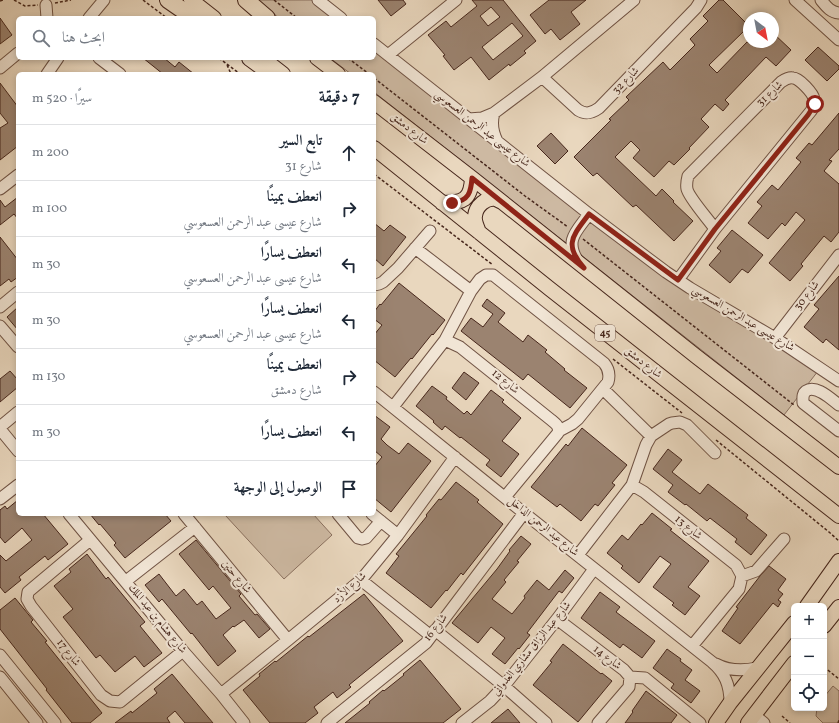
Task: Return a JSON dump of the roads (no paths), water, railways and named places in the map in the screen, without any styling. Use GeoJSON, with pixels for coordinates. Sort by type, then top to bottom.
{"type":"FeatureCollection","features":[{"type":"Feature","properties":{"kind":"highway"},"geometry":{"type":"LineString","coordinates":[[168,0],[191,16]]}},
{"type":"Feature","properties":{"kind":"highway"},"geometry":{"type":"LineString","coordinates":[[246,0],[264,16]]}},
{"type":"Feature","properties":{"kind":"highway"},"geometry":{"type":"LineString","coordinates":[[253,60],[269,72]]}},
{"type":"Feature","properties":{"kind":"main road"},"geometry":{"type":"LineString","coordinates":[[191,0],[211,16]]}},
{"type":"Feature","properties":{"kind":"main road"},"geometry":{"type":"LineString","coordinates":[[239,0],[263,16]]}},
{"type":"Feature","properties":{"kind":"main road"},"geometry":{"type":"LineString","coordinates":[[266,60],[280,72]]}},
{"type":"Feature","properties":{"kind":"main road"},"geometry":{"type":"LineString","coordinates":[[320,60],[335,72]]}},
{"type":"Feature","properties":{"kind":"main road","name":"شارع دمشق"},"geometry":{"type":"LineString","coordinates":[[376,104],[839,467]]}},
{"type":"Feature","properties":{"kind":"main road","name":"شارع دمشق"},"geometry":{"type":"LineString","coordinates":[[376,150],[837,517]]}},
{"type":"Feature","properties":{"kind":"main road"},"geometry":{"type":"LineString","coordinates":[[442,203],[457,202],[466,198],[471,190],[472,178]]}},
{"type":"Feature","properties":{"kind":"main road"},"geometry":{"type":"LineString","coordinates":[[479,232],[475,220],[478,207],[482,203],[491,199],[496,199],[502,202]]}},
{"type":"Feature","properties":{"kind":"main road"},"geometry":{"type":"LineString","coordinates":[[809,603],[839,561]]}},
{"type":"Feature","properties":{"kind":"main road"},"geometry":{"type":"LineString","coordinates":[[827,621],[839,607]]}},
{"type":"Feature","properties":{"kind":"main road"},"geometry":{"type":"LineString","coordinates":[[716,723],[757,668],[791,627]]}},
{"type":"Feature","properties":{"kind":"main road"},"geometry":{"type":"LineString","coordinates":[[755,720],[791,667]]}},
{"type":"Feature","properties":{"kind":"street"},"geometry":{"type":"LineString","coordinates":[[92,16],[104,0]]}},
{"type":"Feature","properties":{"kind":"street"},"geometry":{"type":"LineString","coordinates":[[318,0],[338,16]]}},
{"type":"Feature","properties":{"kind":"street"},"geometry":{"type":"LineString","coordinates":[[388,55],[456,0]]}},
{"type":"Feature","properties":{"kind":"street"},"geometry":{"type":"LineString","coordinates":[[469,118],[482,118],[494,113],[542,77],[634,0]]}},
{"type":"Feature","properties":{"kind":"street","name":"شارع 32"},"geometry":{"type":"LineString","coordinates":[[542,77],[578,110],[585,113],[595,111],[696,8],[701,0]]}},
{"type":"Feature","properties":{"kind":"street"},"geometry":{"type":"LineString","coordinates":[[795,0],[839,40]]}},
{"type":"Feature","properties":{"kind":"street"},"geometry":{"type":"LineString","coordinates":[[821,0],[830,10],[839,13]]}},
{"type":"Feature","properties":{"kind":"street"},"geometry":{"type":"LineString","coordinates":[[46,5],[47,16]]}},
{"type":"Feature","properties":{"kind":"street","name":"شارع عيسى عبد الرحمن العسعوسي"},"geometry":{"type":"LineString","coordinates":[[376,46],[589,214],[678,280],[775,338],[837,379]]}},
{"type":"Feature","properties":{"kind":"street"},"geometry":{"type":"LineString","coordinates":[[0,68],[16,55]]}},
{"type":"Feature","properties":{"kind":"street"},"geometry":{"type":"LineString","coordinates":[[48,72],[57,60]]}},
{"type":"Feature","properties":{"kind":"street"},"geometry":{"type":"LineString","coordinates":[[102,60],[117,72]]}},
{"type":"Feature","properties":{"kind":"street","name":"شارع 31"},"geometry":{"type":"LineString","coordinates":[[678,280],[715,229],[813,108],[815,101],[813,96],[810,91],[798,80],[789,78],[778,84],[688,176],[687,184],[691,197],[715,229]]}},
{"type":"Feature","properties":{"kind":"street"},"geometry":{"type":"LineString","coordinates":[[494,113],[492,127],[493,134],[497,141]]}},
{"type":"Feature","properties":{"kind":"street"},"geometry":{"type":"LineString","coordinates":[[1,187],[16,176]]}},
{"type":"Feature","properties":{"kind":"street"},"geometry":{"type":"LineString","coordinates":[[584,268],[577,260],[572,249],[572,242],[576,233],[589,214]]}},
{"type":"Feature","properties":{"kind":"street"},"geometry":{"type":"LineString","coordinates":[[376,285],[386,279],[398,268],[430,231]]}},
{"type":"Feature","properties":{"kind":"street"},"geometry":{"type":"LineString","coordinates":[[415,248],[471,291]]}},
{"type":"Feature","properties":{"kind":"street","name":"شارع 30"},"geometry":{"type":"LineString","coordinates":[[775,338],[839,255]]}},
{"type":"Feature","properties":{"kind":"street"},"geometry":{"type":"LineString","coordinates":[[393,407],[446,340],[471,291],[480,279],[488,274],[493,275],[604,363],[610,374],[608,382],[603,389],[578,419],[572,424],[559,430],[505,497]]}},
{"type":"Feature","properties":{"kind":"street"},"geometry":{"type":"LineString","coordinates":[[0,307],[16,294]]}},
{"type":"Feature","properties":{"kind":"street"},"geometry":{"type":"LineString","coordinates":[[0,326],[16,345]]}},
{"type":"Feature","properties":{"kind":"street","name":"شارع 12"},"geometry":{"type":"LineString","coordinates":[[446,340],[460,347],[556,424],[559,430]]}},
{"type":"Feature","properties":{"kind":"street"},"geometry":{"type":"LineString","coordinates":[[823,393],[837,379]]}},
{"type":"Feature","properties":{"kind":"street"},"geometry":{"type":"LineString","coordinates":[[603,389],[651,436]]}},
{"type":"Feature","properties":{"kind":"street"},"geometry":{"type":"LineString","coordinates":[[839,405],[816,389],[810,389],[804,393],[803,403],[839,431]]}},
{"type":"Feature","properties":{"kind":"street","name":"شارع عبد الرحمن الداخل"},"geometry":{"type":"LineString","coordinates":[[376,394],[712,662],[723,673],[727,680],[730,703]]}},
{"type":"Feature","properties":{"kind":"street"},"geometry":{"type":"LineString","coordinates":[[16,414],[0,428],[16,448]]}},
{"type":"Feature","properties":{"kind":"street"},"geometry":{"type":"LineString","coordinates":[[578,555],[632,484],[646,445],[651,436],[668,424],[680,422],[687,425],[715,453]]}},
{"type":"Feature","properties":{"kind":"street","name":"شارع الأزد"},"geometry":{"type":"LineString","coordinates":[[221,694],[361,580],[398,535],[455,457]]}},
{"type":"Feature","properties":{"kind":"street","name":"شارع 13"},"geometry":{"type":"LineString","coordinates":[[632,484],[736,565],[742,576]]}},
{"type":"Feature","properties":{"kind":"street"},"geometry":{"type":"LineString","coordinates":[[0,499],[16,487]]}},
{"type":"Feature","properties":{"kind":"street","name":"شارع 16"},"geometry":{"type":"LineString","coordinates":[[327,723],[426,643],[524,513]]}},
{"type":"Feature","properties":{"kind":"street","name":"شارع هشام بن عبد الملك"},"geometry":{"type":"LineString","coordinates":[[71,516],[183,651],[221,694],[241,722]]}},
{"type":"Feature","properties":{"kind":"street","name":"شارع حنين"},"geometry":{"type":"LineString","coordinates":[[186,516],[288,640]]}},
{"type":"Feature","properties":{"kind":"street"},"geometry":{"type":"LineString","coordinates":[[340,516],[358,538],[366,538],[376,517],[398,535]]}},
{"type":"Feature","properties":{"kind":"street"},"geometry":{"type":"LineString","coordinates":[[126,581],[195,527]]}},
{"type":"Feature","properties":{"kind":"street"},"geometry":{"type":"LineString","coordinates":[[692,646],[738,589],[742,576],[756,571],[784,539]]}},
{"type":"Feature","properties":{"kind":"street","name":"شارع 17"},"geometry":{"type":"LineString","coordinates":[[90,540],[28,592],[27,599],[101,695],[110,702],[120,702],[183,651]]}},
{"type":"Feature","properties":{"kind":"street","name":"شارع عبد الرزاق مشاري العدواني"},"geometry":{"type":"LineString","coordinates":[[462,723],[490,701],[504,686],[594,569]]}},
{"type":"Feature","properties":{"kind":"street"},"geometry":{"type":"LineString","coordinates":[[361,580],[504,686],[546,723]]}},
{"type":"Feature","properties":{"kind":"street","name":"شارع 14"},"geometry":{"type":"LineString","coordinates":[[557,619],[624,670],[630,677],[628,687],[598,723]]}},
{"type":"Feature","properties":{"kind":"street"},"geometry":{"type":"LineString","coordinates":[[0,655],[55,723]]}},
{"type":"Feature","properties":{"kind":"street","name":"شارع عبد الرحمن الداخل"},"geometry":{"type":"LineString","coordinates":[[712,662],[734,670],[757,668]]}},
{"type":"Feature","properties":{"kind":"street"},"geometry":{"type":"LineString","coordinates":[[630,677],[645,678],[700,723]]}},
{"type":"Feature","properties":{"kind":"street"},"geometry":{"type":"LineString","coordinates":[[0,678],[35,722]]}}]}
